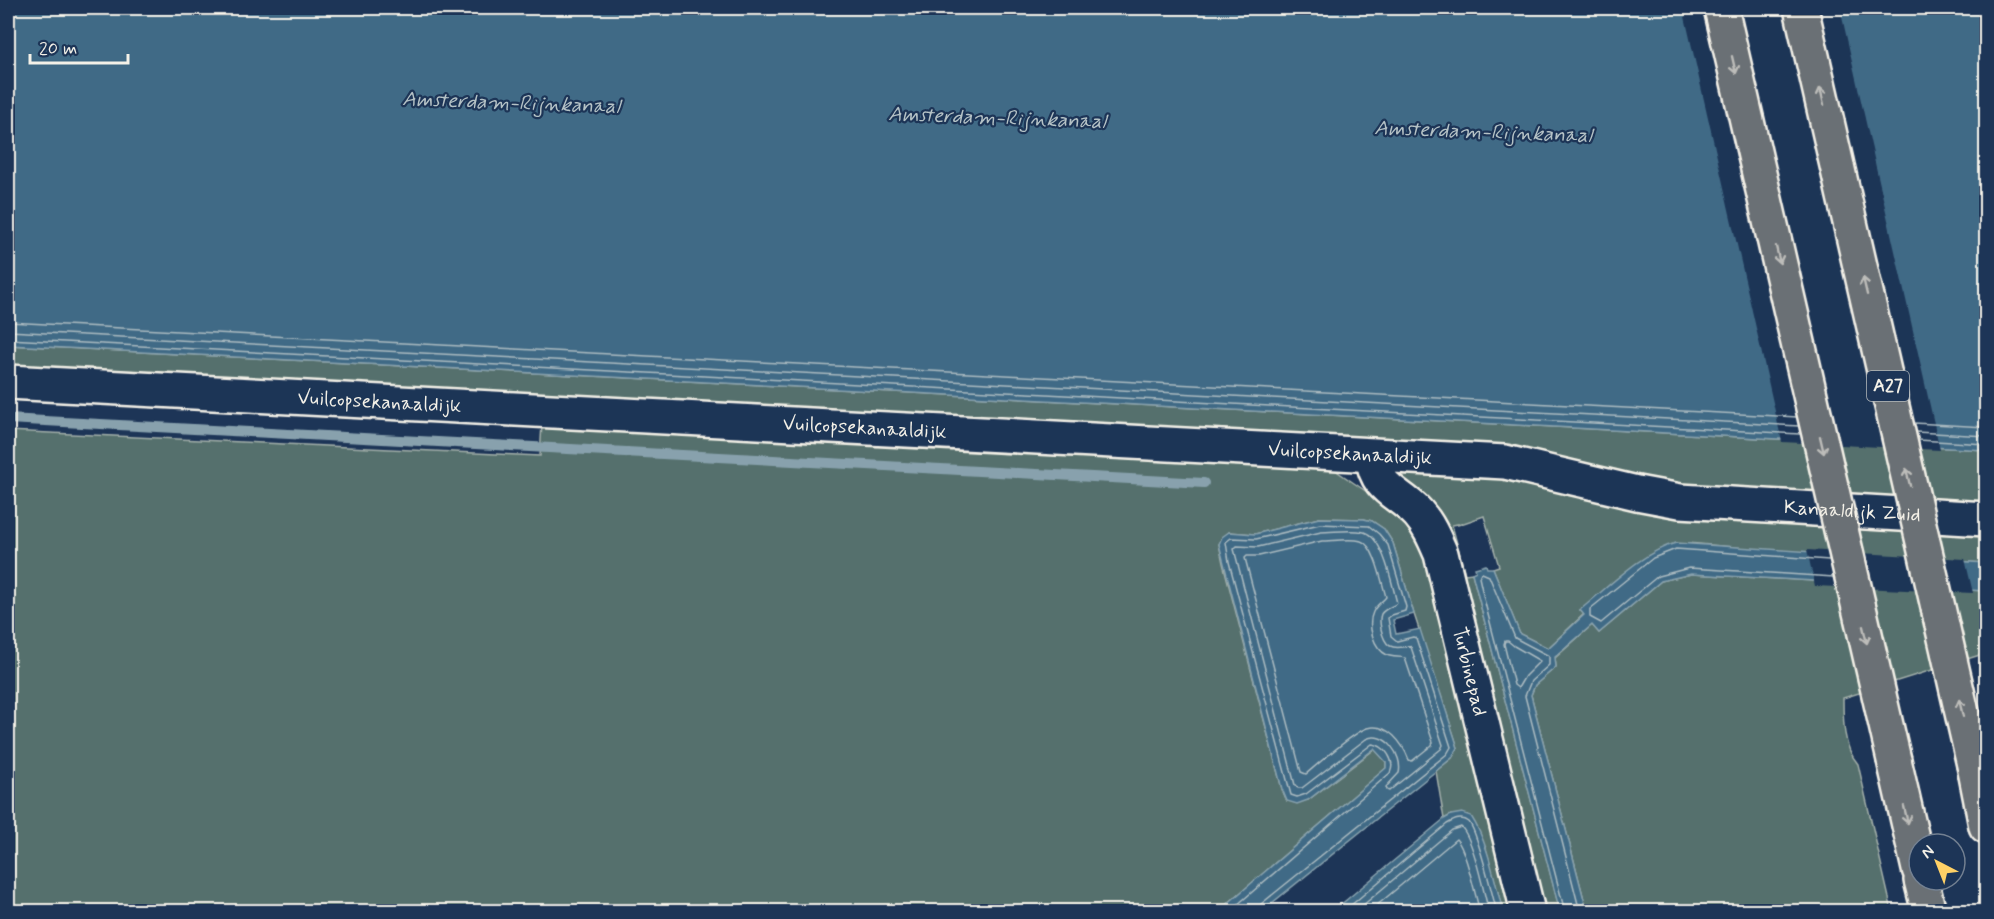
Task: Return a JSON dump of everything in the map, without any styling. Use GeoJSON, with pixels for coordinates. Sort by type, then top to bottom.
{"type":"FeatureCollection","features":[{"type":"Feature","properties":{"kind":"highway"},"geometry":{"type":"LineString","coordinates":[[1721,8],[1911,832]]}},
{"type":"Feature","properties":{"kind":"highway","name":"A27"},"geometry":{"type":"LineString","coordinates":[[1801,8],[1986,826]]}},
{"type":"Feature","properties":{"kind":"highway"},"geometry":{"type":"LineString","coordinates":[[1924,892],[1929,912]]}},
{"type":"Feature","properties":{"kind":"street","name":"Vuilcopsekanaaldijk"},"geometry":{"type":"LineString","coordinates":[[8,382],[1505,462],[1637,494],[1680,501],[1718,503]]}},
{"type":"Feature","properties":{"kind":"street","name":"Turbinepad"},"geometry":{"type":"LineString","coordinates":[[1372,456],[1374,471],[1391,492],[1417,513],[1432,532],[1441,554],[1528,912]]}},
{"type":"Feature","properties":{"kind":"street","name":"Kanaaldijk Zuid"},"geometry":{"type":"LineString","coordinates":[[1718,503],[1986,519]]}},
{"type":"Feature","properties":{"kind":"green space"},"geometry":{"type":"Polygon","coordinates":[[[8,345],[1986,450],[1986,500],[1955,501],[1663,485],[8,371],[8,345]]]}},
{"type":"Feature","properties":{"kind":"green space"},"geometry":{"type":"Polygon","coordinates":[[[542,424],[1332,468],[1383,503],[1385,470],[1471,474],[1986,532],[1986,563],[1791,552],[1688,543],[1580,610],[1584,614],[1548,648],[1519,632],[1493,568],[1499,566],[1484,516],[1452,525],[1465,574],[1472,573],[1560,911],[1503,911],[1486,849],[1451,815],[1444,819],[1436,771],[1452,758],[1458,748],[1393,543],[1384,529],[1372,521],[1319,518],[1255,534],[1229,532],[1219,544],[1282,789],[1287,801],[1308,800],[1375,749],[1386,762],[1386,768],[1219,911],[8,912],[8,431],[540,456],[542,424]]]}},
{"type":"Feature","properties":{"kind":"green space"},"geometry":{"type":"Polygon","coordinates":[[[1691,574],[1986,591],[1986,668],[1983,654],[1843,698],[1844,724],[1849,750],[1858,764],[1892,911],[1587,911],[1531,695],[1535,685],[1556,667],[1555,658],[1592,625],[1599,633],[1661,581],[1691,574]]]}},
{"type":"Feature","properties":{"kind":"water","name":"Amsterdam-Rijnkanaal"},"geometry":{"type":"Polygon","coordinates":[[[8,8],[1986,8],[1986,450],[8,345],[8,8]]]}},
{"type":"Feature","properties":{"kind":"water"},"geometry":{"type":"Polygon","coordinates":[[[1319,518],[1372,521],[1384,529],[1393,543],[1414,614],[1393,620],[1396,634],[1420,629],[1458,748],[1452,758],[1262,911],[1219,911],[1386,768],[1386,762],[1374,749],[1308,800],[1297,804],[1287,801],[1282,789],[1219,544],[1222,537],[1229,532],[1255,534],[1319,518]]]}},
{"type":"Feature","properties":{"kind":"water"},"geometry":{"type":"Polygon","coordinates":[[[1676,543],[1986,563],[1986,591],[1691,574],[1661,581],[1599,633],[1592,625],[1555,657],[1556,667],[1535,685],[1531,695],[1587,911],[1560,912],[1472,573],[1476,571],[1475,568],[1486,565],[1487,568],[1493,568],[1520,634],[1548,648],[1584,615],[1580,610],[1614,581],[1651,554],[1676,543]]]}},
{"type":"Feature","properties":{"kind":"water"},"geometry":{"type":"Polygon","coordinates":[[[1462,813],[1471,816],[1482,838],[1503,911],[1333,911],[1444,819],[1462,813]]]}},
{"type":"Feature","properties":{"kind":"pier"},"geometry":{"type":"Polygon","coordinates":[[[1683,8],[1840,8],[1940,450],[1782,442],[1683,8]]]}},
{"type":"Feature","properties":{"kind":"pier"},"geometry":{"type":"Polygon","coordinates":[[[1807,550],[1965,559],[1973,593],[1815,586],[1807,550]]]}},
{"type":"Feature","properties":{"kind":"waterway"},"geometry":{"type":"LineString","coordinates":[[8,419],[1204,483]]}}]}
